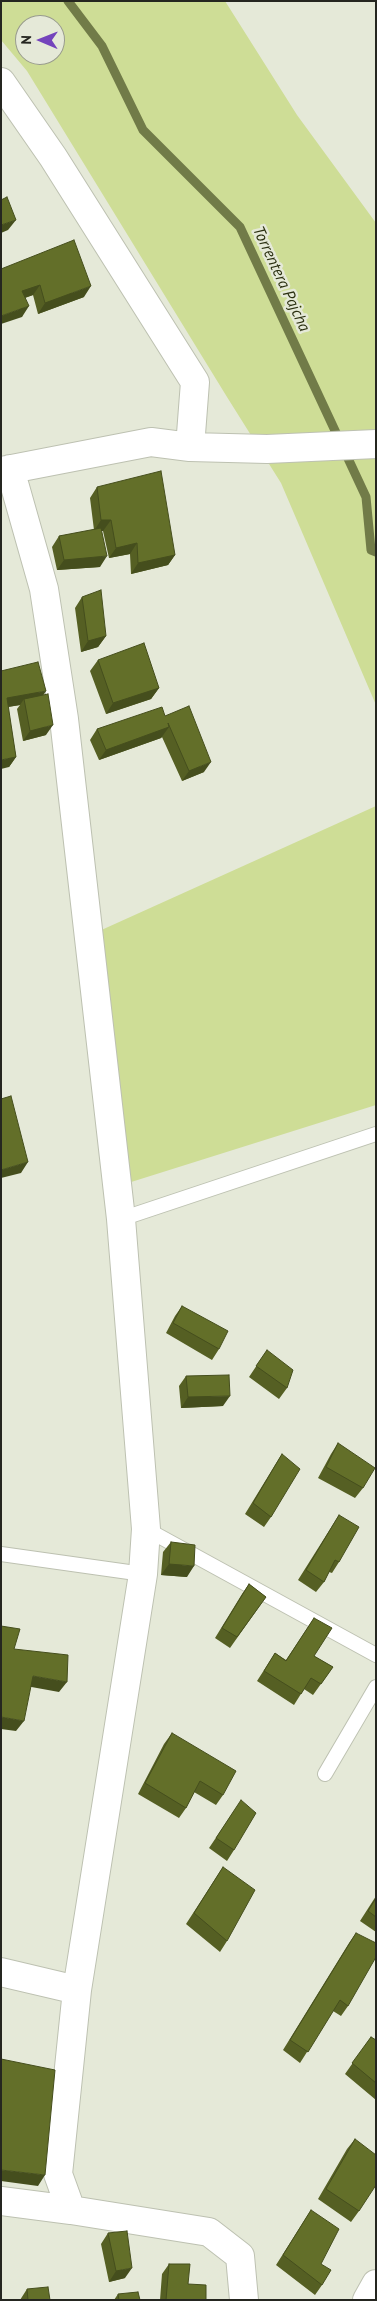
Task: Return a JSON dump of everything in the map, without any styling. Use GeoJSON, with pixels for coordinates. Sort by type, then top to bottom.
{"type":"FeatureCollection","features":[{"type":"Feature","properties":{"kind":"street"},"geometry":{"type":"LineString","coordinates":[[1,82],[53,157],[195,382],[190,447]]}},
{"type":"Feature","properties":{"kind":"street"},"geometry":{"type":"LineString","coordinates":[[71,2210],[58,2174],[77,1990],[143,1574],[146,1529],[121,1219],[57,673],[44,589],[6,470],[151,442],[190,447],[267,449],[376,444]]}},
{"type":"Feature","properties":{"kind":"street"},"geometry":{"type":"LineString","coordinates":[[1,1972],[77,1990]]}},
{"type":"Feature","properties":{"kind":"street"},"geometry":{"type":"LineString","coordinates":[[1,2201],[209,2232],[240,2256],[244,2300]]}},
{"type":"Feature","properties":{"kind":"street"},"geometry":{"type":"LineString","coordinates":[[367,2300],[376,2284]]}},
{"type":"Feature","properties":{"kind":"lane"},"geometry":{"type":"LineString","coordinates":[[121,1219],[376,1134]]}},
{"type":"Feature","properties":{"kind":"lane"},"geometry":{"type":"LineString","coordinates":[[146,1529],[376,1655]]}},
{"type":"Feature","properties":{"kind":"lane"},"geometry":{"type":"LineString","coordinates":[[1,1554],[143,1574]]}},
{"type":"Feature","properties":{"kind":"lane"},"geometry":{"type":"LineString","coordinates":[[326,1774],[376,1687]]}},
{"type":"Feature","properties":{"kind":"green space"},"geometry":{"type":"Polygon","coordinates":[[[1,1],[225,1],[297,115],[376,223],[376,705],[281,483],[22,65],[65,65],[65,15],[15,15],[15,57],[1,40],[1,1]]]}},
{"type":"Feature","properties":{"kind":"green space"},"geometry":{"type":"Polygon","coordinates":[[[376,806],[376,1105],[128,1183],[97,932],[376,806]]]}},
{"type":"Feature","properties":{"kind":"building"},"geometry":{"type":"Polygon","coordinates":[[[7,197],[16,220],[1,225],[1,200],[7,197]]]}},
{"type":"Feature","properties":{"kind":"building"},"geometry":{"type":"Polygon","coordinates":[[[74,240],[91,286],[45,303],[40,285],[22,291],[29,306],[1,316],[1,269],[74,240]]]}},
{"type":"Feature","properties":{"kind":"building"},"geometry":{"type":"Polygon","coordinates":[[[161,471],[175,555],[138,563],[137,543],[116,548],[111,520],[101,520],[97,487],[161,471]]]}},
{"type":"Feature","properties":{"kind":"building"},"geometry":{"type":"Polygon","coordinates":[[[101,528],[107,556],[64,560],[59,536],[101,528]]]}},
{"type":"Feature","properties":{"kind":"building"},"geometry":{"type":"Polygon","coordinates":[[[101,590],[106,636],[88,641],[82,597],[101,590]]]}},
{"type":"Feature","properties":{"kind":"building"},"geometry":{"type":"Polygon","coordinates":[[[144,643],[159,688],[113,703],[98,660],[144,643]]]}},
{"type":"Feature","properties":{"kind":"building"},"geometry":{"type":"Polygon","coordinates":[[[38,662],[46,691],[7,698],[16,757],[1,760],[1,671],[38,662]]]}},
{"type":"Feature","properties":{"kind":"building"},"geometry":{"type":"Polygon","coordinates":[[[48,694],[53,725],[30,731],[24,699],[48,694]]]}},
{"type":"Feature","properties":{"kind":"building"},"geometry":{"type":"Polygon","coordinates":[[[189,706],[211,762],[189,771],[168,723],[169,727],[106,750],[97,729],[162,707],[165,716],[189,706]]]}},
{"type":"Feature","properties":{"kind":"building"},"geometry":{"type":"Polygon","coordinates":[[[11,1096],[28,1162],[1,1170],[1,1099],[11,1096]]]}},
{"type":"Feature","properties":{"kind":"building"},"geometry":{"type":"Polygon","coordinates":[[[182,1306],[228,1331],[219,1349],[173,1323],[182,1306]]]}},
{"type":"Feature","properties":{"kind":"building"},"geometry":{"type":"Polygon","coordinates":[[[267,1350],[293,1370],[287,1388],[256,1366],[267,1350]]]}},
{"type":"Feature","properties":{"kind":"building"},"geometry":{"type":"Polygon","coordinates":[[[229,1375],[230,1396],[188,1397],[186,1376],[229,1375]]]}},
{"type":"Feature","properties":{"kind":"building"},"geometry":{"type":"Polygon","coordinates":[[[338,1443],[375,1468],[363,1488],[326,1467],[338,1443]]]}},
{"type":"Feature","properties":{"kind":"building"},"geometry":{"type":"Polygon","coordinates":[[[282,1454],[300,1469],[271,1517],[253,1503],[282,1454]]]}},
{"type":"Feature","properties":{"kind":"building"},"geometry":{"type":"Polygon","coordinates":[[[339,1515],[359,1527],[339,1562],[335,1560],[324,1582],[306,1570],[339,1515]]]}},
{"type":"Feature","properties":{"kind":"building"},"geometry":{"type":"Polygon","coordinates":[[[171,1542],[195,1545],[194,1566],[169,1564],[171,1542]]]}},
{"type":"Feature","properties":{"kind":"building"},"geometry":{"type":"Polygon","coordinates":[[[249,1584],[266,1597],[237,1637],[222,1628],[249,1584]]]}},
{"type":"Feature","properties":{"kind":"building"},"geometry":{"type":"Polygon","coordinates":[[[314,1618],[332,1628],[314,1656],[333,1667],[321,1684],[311,1678],[301,1694],[264,1671],[275,1653],[286,1661],[314,1618]]]}},
{"type":"Feature","properties":{"kind":"building"},"geometry":{"type":"Polygon","coordinates":[[[1,1626],[20,1629],[14,1649],[68,1655],[67,1682],[33,1676],[24,1721],[1,1717],[1,1626]]]}},
{"type":"Feature","properties":{"kind":"building"},"geometry":{"type":"Polygon","coordinates":[[[172,1733],[236,1771],[223,1795],[200,1781],[186,1808],[145,1783],[172,1733]]]}},
{"type":"Feature","properties":{"kind":"building"},"geometry":{"type":"Polygon","coordinates":[[[241,1800],[256,1813],[234,1850],[216,1838],[241,1800]]]}},
{"type":"Feature","properties":{"kind":"building"},"geometry":{"type":"Polygon","coordinates":[[[223,1867],[255,1890],[227,1941],[194,1913],[223,1867]]]}},
{"type":"Feature","properties":{"kind":"building"},"geometry":{"type":"Polygon","coordinates":[[[376,1898],[376,1917],[368,1911],[376,1898]]]}},
{"type":"Feature","properties":{"kind":"building"},"geometry":{"type":"Polygon","coordinates":[[[356,1933],[376,1943],[376,1957],[348,2006],[340,2000],[308,2052],[290,2040],[356,1933]]]}},
{"type":"Feature","properties":{"kind":"building"},"geometry":{"type":"Polygon","coordinates":[[[371,2037],[376,2040],[376,2083],[352,2063],[371,2037]]]}},
{"type":"Feature","properties":{"kind":"building"},"geometry":{"type":"Polygon","coordinates":[[[1,2059],[55,2070],[45,2175],[1,2170],[1,2059]]]}},
{"type":"Feature","properties":{"kind":"building"},"geometry":{"type":"Polygon","coordinates":[[[355,2139],[376,2155],[376,2185],[359,2211],[326,2189],[355,2139]]]}},
{"type":"Feature","properties":{"kind":"building"},"geometry":{"type":"Polygon","coordinates":[[[311,2210],[339,2229],[321,2264],[331,2270],[322,2285],[283,2255],[311,2210]]]}},
{"type":"Feature","properties":{"kind":"building"},"geometry":{"type":"Polygon","coordinates":[[[127,2231],[132,2268],[116,2271],[108,2233],[127,2231]]]}},
{"type":"Feature","properties":{"kind":"building"},"geometry":{"type":"Polygon","coordinates":[[[169,2264],[190,2264],[188,2284],[206,2285],[206,2300],[166,2300],[169,2264]]]}},
{"type":"Feature","properties":{"kind":"building"},"geometry":{"type":"Polygon","coordinates":[[[48,2287],[50,2300],[28,2300],[27,2289],[48,2287]]]}},
{"type":"Feature","properties":{"kind":"building"},"geometry":{"type":"Polygon","coordinates":[[[138,2292],[140,2300],[119,2300],[118,2294],[138,2292]]]}},
{"type":"Feature","properties":{"kind":"waterway","name":"Torrentera Pajcha"},"geometry":{"type":"LineString","coordinates":[[68,1],[102,46],[143,130],[240,227],[366,497],[371,550],[376,552]]}}]}
